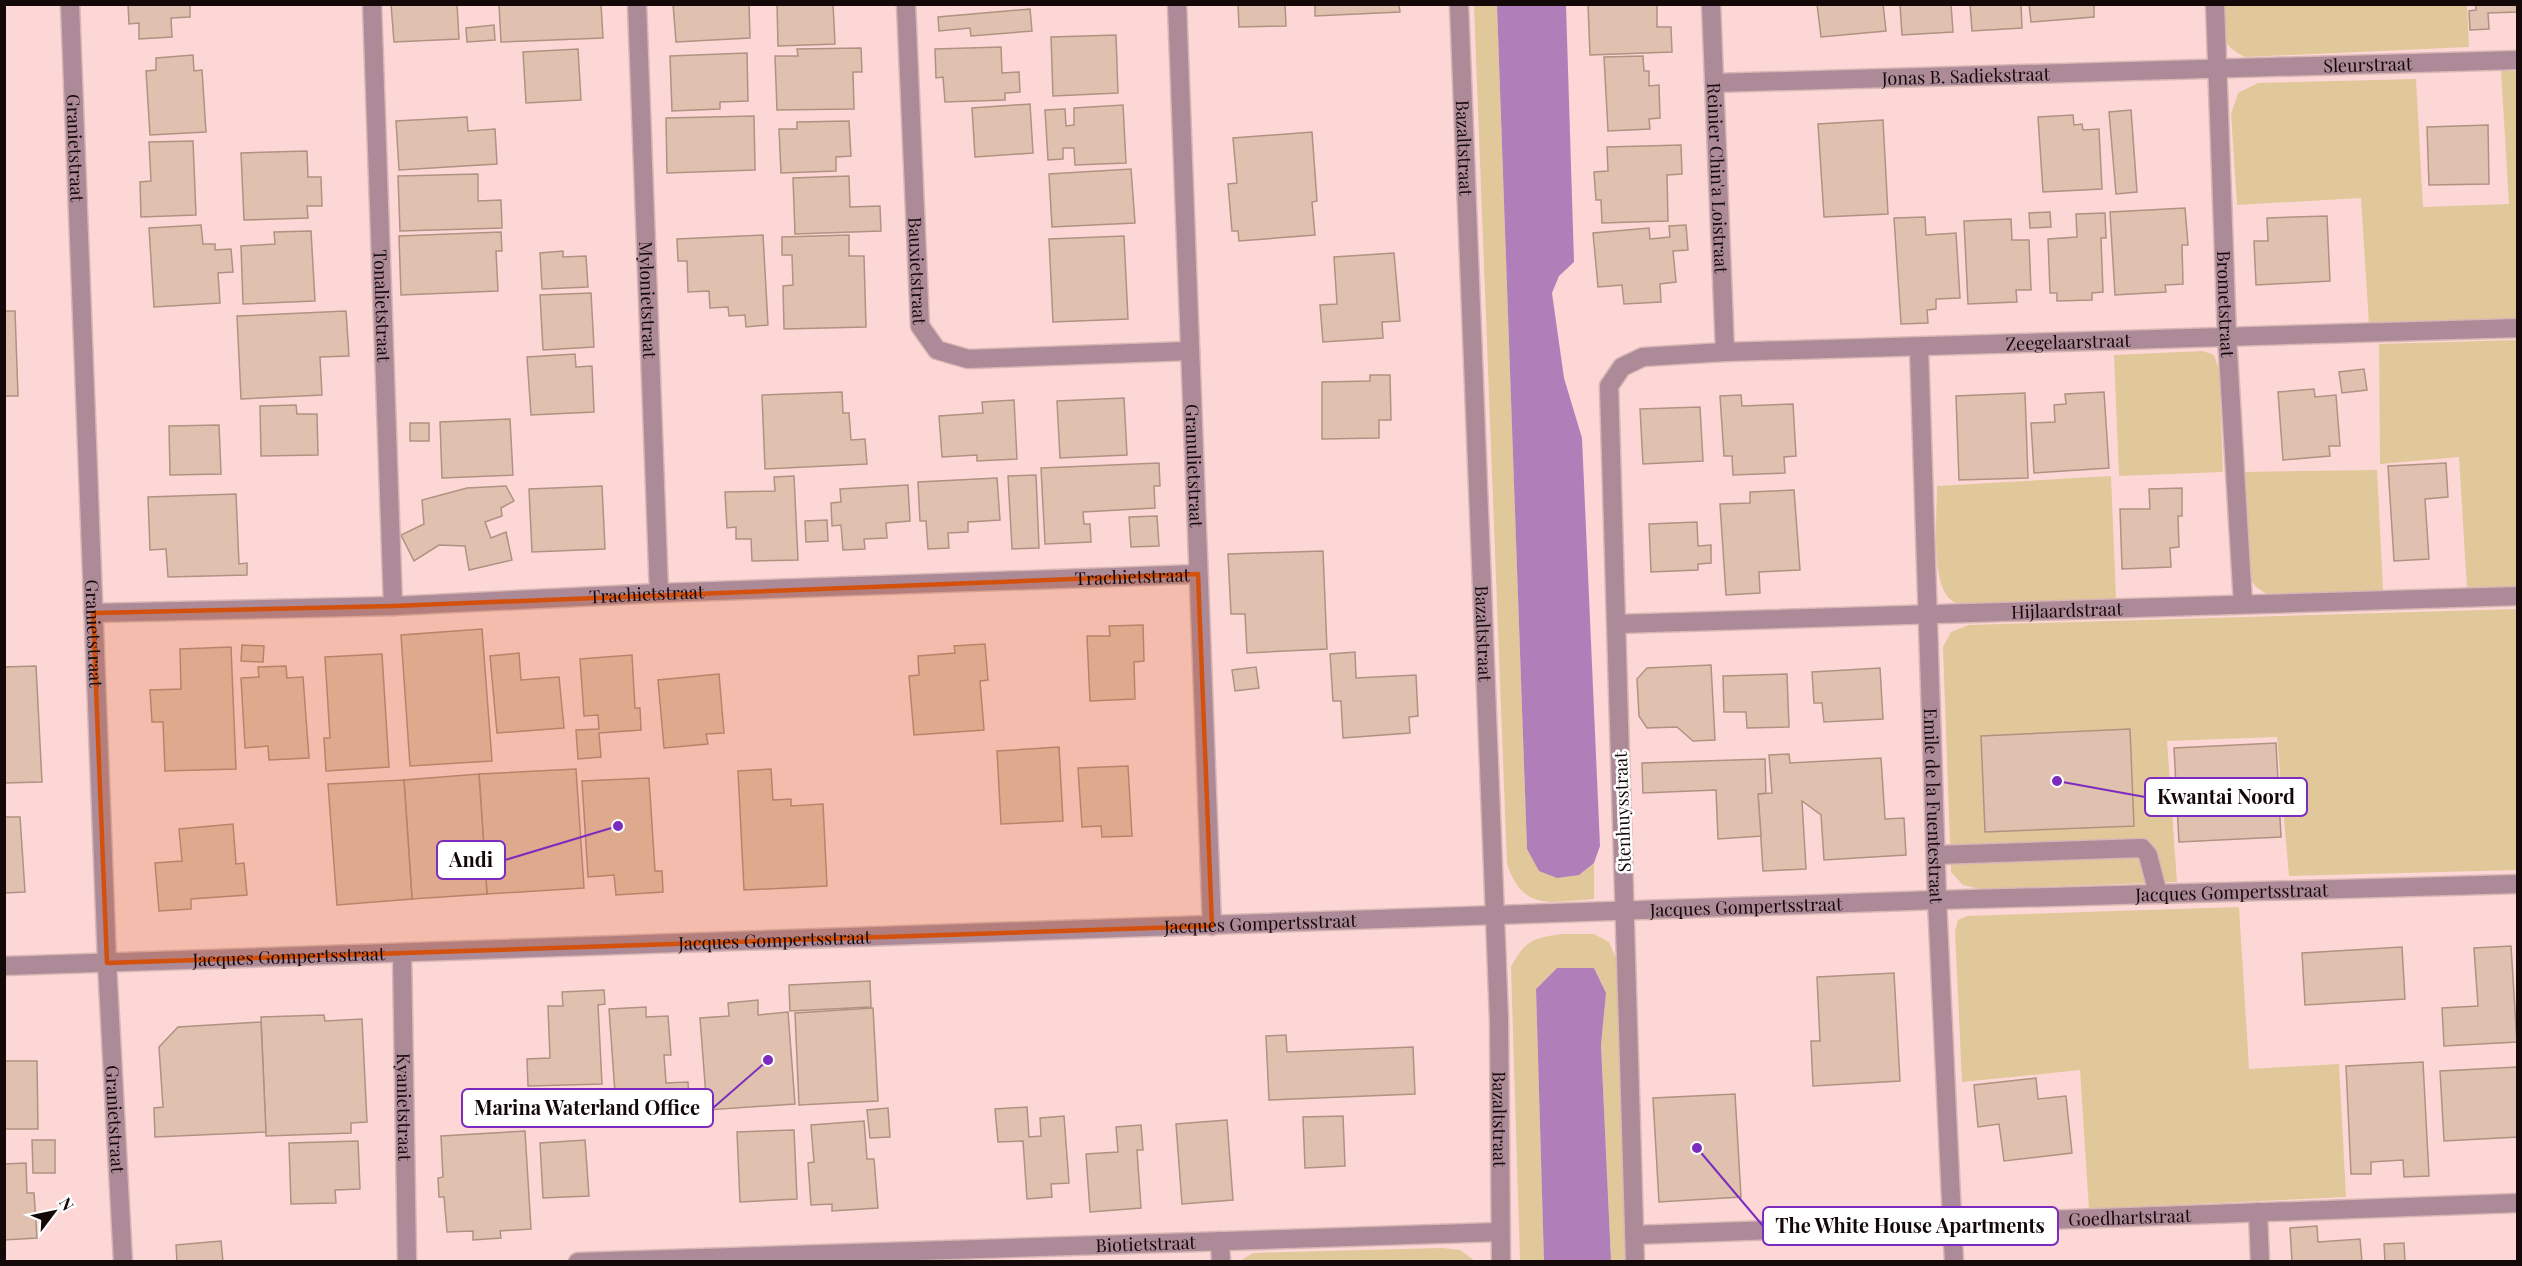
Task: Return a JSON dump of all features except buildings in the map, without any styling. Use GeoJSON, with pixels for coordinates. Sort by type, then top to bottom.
{"type":"FeatureCollection","features":[{"type":"Feature","properties":{"kind":"street","name":"Granietstraat"},"geometry":{"type":"LineString","coordinates":[[70,4],[106,963],[123,1262]]}},
{"type":"Feature","properties":{"kind":"street","name":"Tonalietstraat"},"geometry":{"type":"LineString","coordinates":[[372,4],[393,606]]}},
{"type":"Feature","properties":{"kind":"street","name":"Mylonietstraat"},"geometry":{"type":"LineString","coordinates":[[637,4],[659,593]]}},
{"type":"Feature","properties":{"kind":"street","name":"Bauxietstraat"},"geometry":{"type":"LineString","coordinates":[[906,4],[920,326],[937,350],[968,359],[1190,351]]}},
{"type":"Feature","properties":{"kind":"street","name":"Granulietstraat"},"geometry":{"type":"LineString","coordinates":[[1177,4],[1212,926]]}},
{"type":"Feature","properties":{"kind":"street","name":"Bazaltstraat"},"geometry":{"type":"LineString","coordinates":[[1458,4],[1499,1019],[1501,1262]]}},
{"type":"Feature","properties":{"kind":"street","name":"Reinier Chin'a Loistraat"},"geometry":{"type":"LineString","coordinates":[[1710,4],[1725,352]]}},
{"type":"Feature","properties":{"kind":"street","name":"Brometstraat"},"geometry":{"type":"LineString","coordinates":[[2215,4],[2227,338],[2243,604]]}},
{"type":"Feature","properties":{"kind":"street","name":"Sleurstraat"},"geometry":{"type":"LineString","coordinates":[[2218,69],[2517,60]]}},
{"type":"Feature","properties":{"kind":"street","name":"Jonas B. Sadiekstraat"},"geometry":{"type":"LineString","coordinates":[[1714,83],[2218,69]]}},
{"type":"Feature","properties":{"kind":"street","name":"Zeegelaarstraat"},"geometry":{"type":"LineString","coordinates":[[1622,367],[1643,357],[1725,352],[1919,348],[2517,328]]}},
{"type":"Feature","properties":{"kind":"street","name":"Emile de la Fuentestraat"},"geometry":{"type":"LineString","coordinates":[[1919,348],[1926,614],[1953,1262]]}},
{"type":"Feature","properties":{"kind":"street","name":"Stenhuysstraat"},"geometry":{"type":"LineString","coordinates":[[1622,367],[1609,386],[1635,1262]]}},
{"type":"Feature","properties":{"kind":"street","name":"Trachietstraat"},"geometry":{"type":"LineString","coordinates":[[93,613],[393,606],[659,593],[1198,574]]}},
{"type":"Feature","properties":{"kind":"street","name":"Hijlaardstraat"},"geometry":{"type":"LineString","coordinates":[[1617,624],[2517,596]]}},
{"type":"Feature","properties":{"kind":"street"},"geometry":{"type":"LineString","coordinates":[[1936,855],[2142,848],[2148,855],[2158,894]]}},
{"type":"Feature","properties":{"kind":"street","name":"Jacques Gompertsstraat"},"geometry":{"type":"LineString","coordinates":[[4,966],[1937,900],[2517,884]]}},
{"type":"Feature","properties":{"kind":"street","name":"Kyanietstraat"},"geometry":{"type":"LineString","coordinates":[[402,953],[406,1262]]}},
{"type":"Feature","properties":{"kind":"street","name":"Goedhartstraat"},"geometry":{"type":"LineString","coordinates":[[1634,1235],[2517,1203]]}},
{"type":"Feature","properties":{"kind":"street"},"geometry":{"type":"LineString","coordinates":[[2258,1212],[2260,1262]]}},
{"type":"Feature","properties":{"kind":"street","name":"Biotietstraat"},"geometry":{"type":"LineString","coordinates":[[578,1262],[953,1256],[1220,1241],[1499,1232]]}},
{"type":"Feature","properties":{"kind":"street"},"geometry":{"type":"LineString","coordinates":[[1220,1241],[1221,1262]]}},
{"type":"Feature","properties":{"kind":"highlighted area"},"geometry":{"type":"Polygon","coordinates":[[[1198,574],[1212,926],[107,963],[93,613],[393,606],[1198,574]]]}},
{"type":"Feature","properties":{"kind":"shaded area"},"geometry":{"type":"Polygon","coordinates":[[[1474,5],[1497,5],[1527,849],[1579,875],[1594,863],[1594,899],[1552,902],[1530,897],[1521,890],[1507,864],[1474,5]]]}},
{"type":"Feature","properties":{"kind":"shaded area"},"geometry":{"type":"Polygon","coordinates":[[[1497,5],[1566,5],[1574,262],[1559,276],[1552,293],[1564,378],[1582,438],[1600,846],[1594,863],[1579,875],[1557,878],[1539,871],[1527,849],[1497,5]]]}},
{"type":"Feature","properties":{"kind":"shaded area"},"geometry":{"type":"Polygon","coordinates":[[[2221,5],[2467,5],[2469,47],[2246,57],[2230,48],[2223,37],[2221,5]]]}},
{"type":"Feature","properties":{"kind":"shaded area"},"geometry":{"type":"Polygon","coordinates":[[[2501,71],[2517,71],[2517,321],[2369,325],[2361,198],[2237,205],[2231,114],[2238,93],[2258,83],[2416,79],[2423,207],[2509,204],[2501,71]]]}},
{"type":"Feature","properties":{"kind":"shaded area"},"geometry":{"type":"Polygon","coordinates":[[[2517,340],[2517,587],[2467,588],[2459,457],[2380,464],[2379,344],[2517,340]]]}},
{"type":"Feature","properties":{"kind":"shaded area"},"geometry":{"type":"Polygon","coordinates":[[[2203,351],[2214,355],[2219,370],[2223,472],[2119,476],[2114,355],[2203,351]]]}},
{"type":"Feature","properties":{"kind":"shaded area"},"geometry":{"type":"Polygon","coordinates":[[[2377,470],[2383,591],[2268,595],[2255,586],[2247,572],[2243,472],[2377,470]]]}},
{"type":"Feature","properties":{"kind":"shaded area"},"geometry":{"type":"Polygon","coordinates":[[[2111,476],[2116,599],[1968,605],[1953,601],[1944,592],[1937,564],[1937,486],[2111,476]]]}},
{"type":"Feature","properties":{"kind":"shaded area"},"geometry":{"type":"Polygon","coordinates":[[[2517,609],[2517,870],[2289,876],[2277,737],[2167,741],[2177,882],[1980,889],[1963,885],[1951,872],[1943,647],[1951,632],[1969,625],[2517,609]]]}},
{"type":"Feature","properties":{"kind":"shaded area"},"geometry":{"type":"Polygon","coordinates":[[[2239,907],[2249,1069],[2339,1064],[2346,1197],[2089,1209],[2080,1070],[1962,1082],[1955,931],[1958,920],[1967,916],[2239,907]]]}},
{"type":"Feature","properties":{"kind":"shaded area"},"geometry":{"type":"Polygon","coordinates":[[[1560,934],[1594,934],[1609,942],[1618,963],[1628,1261],[1611,1261],[1601,1045],[1606,993],[1594,968],[1557,968],[1536,989],[1544,1261],[1520,1261],[1511,967],[1525,946],[1535,940],[1560,934]]]}},
{"type":"Feature","properties":{"kind":"shaded area"},"geometry":{"type":"Polygon","coordinates":[[[1557,968],[1594,968],[1606,993],[1601,1045],[1611,1261],[1544,1261],[1536,989],[1557,968]]]}},
{"type":"Feature","properties":{"kind":"shaded area"},"geometry":{"type":"Polygon","coordinates":[[[1442,1248],[1460,1250],[1475,1261],[1240,1261],[1253,1253],[1442,1248]]]}},
{"type":"Feature","properties":{"kind":"place","name":"Kwantai Noord"},"geometry":{"type":"Point","coordinates":[2057,781]}},
{"type":"Feature","properties":{"kind":"place","name":"Andi"},"geometry":{"type":"Point","coordinates":[618,826]}},
{"type":"Feature","properties":{"kind":"place","name":"Marina Waterland Office"},"geometry":{"type":"Point","coordinates":[768,1060]}},
{"type":"Feature","properties":{"kind":"place","name":"The White House Apartments"},"geometry":{"type":"Point","coordinates":[1697,1148]}}]}
